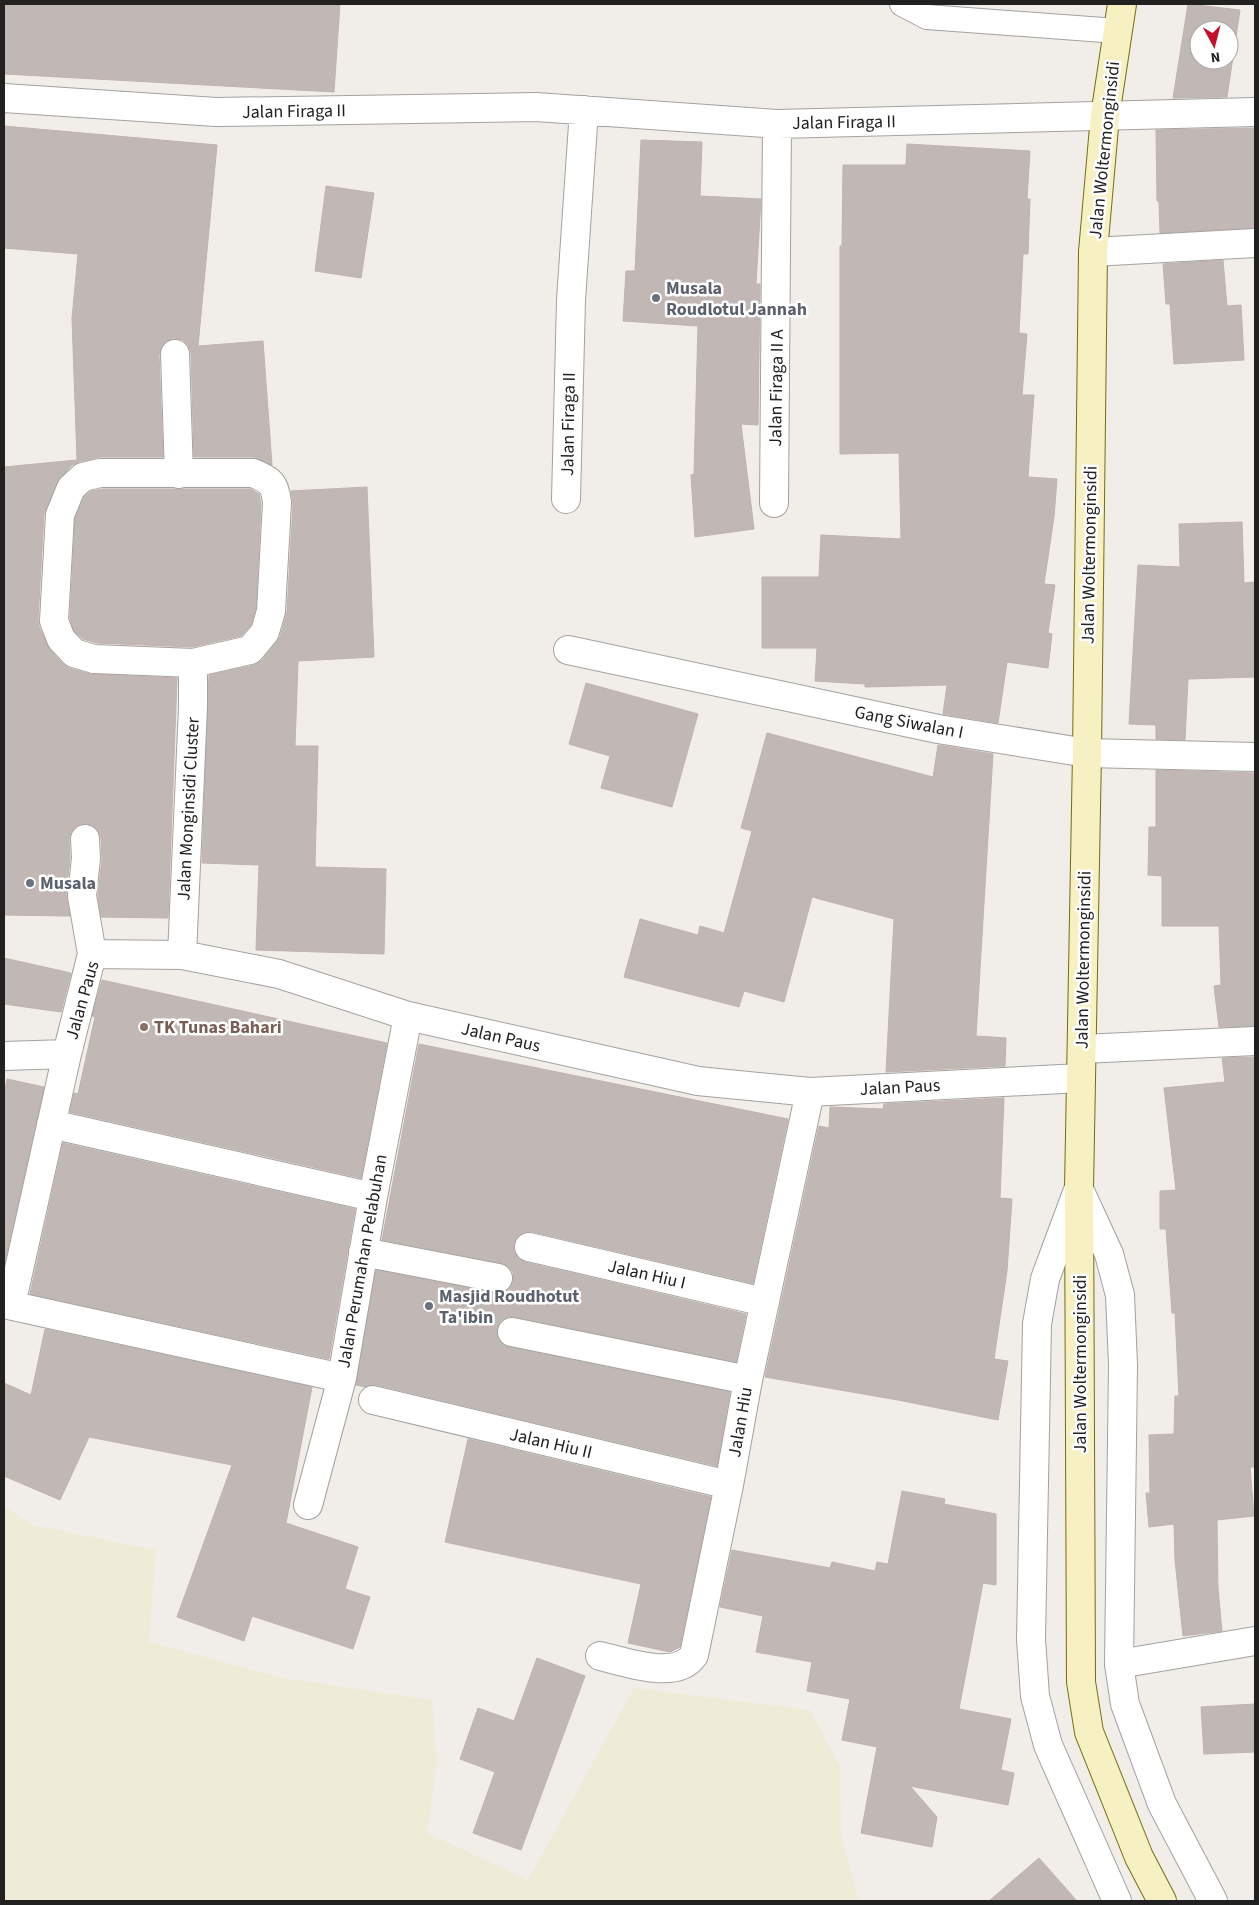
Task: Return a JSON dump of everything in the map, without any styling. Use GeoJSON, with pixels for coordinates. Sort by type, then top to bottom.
{"type":"FeatureCollection","features":[{"type":"Feature","properties":{"kind":"main road","name":"Jalan Woltermonginsidi"},"geometry":{"type":"LineString","coordinates":[[1122,4],[1105,116],[1093,252],[1079,1189],[1082,1682],[1089,1732],[1138,1857],[1162,1901]]}},
{"type":"Feature","properties":{"kind":"street","name":"Jalan Firaga II"},"geometry":{"type":"LineString","coordinates":[[4,98],[216,112],[536,108],[777,124],[1255,112]]}},
{"type":"Feature","properties":{"kind":"street","name":"Jalan Firaga II"},"geometry":{"type":"LineString","coordinates":[[566,499],[571,300],[584,110]]}},
{"type":"Feature","properties":{"kind":"street","name":"Jalan Firaga II A"},"geometry":{"type":"LineString","coordinates":[[774,503],[777,124]]}},
{"type":"Feature","properties":{"kind":"street"},"geometry":{"type":"LineString","coordinates":[[1093,252],[1255,243]]}},
{"type":"Feature","properties":{"kind":"street"},"geometry":{"type":"LineString","coordinates":[[175,354],[179,474]]}},
{"type":"Feature","properties":{"kind":"street"},"geometry":{"type":"LineString","coordinates":[[100,473],[253,473],[269,481],[276,489],[277,503],[271,611],[265,632],[250,650],[193,663],[94,659],[74,652],[61,639],[54,621],[60,515],[70,488],[83,477],[100,473]]}},
{"type":"Feature","properties":{"kind":"street","name":"Gang Siwalan I"},"geometry":{"type":"LineString","coordinates":[[568,650],[938,729],[1087,753],[1255,757]]}},
{"type":"Feature","properties":{"kind":"street","name":"Jalan Monginsidi Cluster"},"geometry":{"type":"LineString","coordinates":[[182,956],[193,663]]}},
{"type":"Feature","properties":{"kind":"street"},"geometry":{"type":"LineString","coordinates":[[85,839],[86,858],[82,896],[92,954]]}},
{"type":"Feature","properties":{"kind":"street","name":"Jalan Paus"},"geometry":{"type":"LineString","coordinates":[[4,1056],[67,1054],[92,954],[182,956],[279,974],[408,1016],[698,1081],[810,1092],[1080,1078]]}},
{"type":"Feature","properties":{"kind":"street","name":"Jalan Perumahan Pelabuhan"},"geometry":{"type":"LineString","coordinates":[[308,1505],[342,1378],[373,1197],[408,1016]]}},
{"type":"Feature","properties":{"kind":"street"},"geometry":{"type":"LineString","coordinates":[[1082,1050],[1255,1041]]}},
{"type":"Feature","properties":{"kind":"street"},"geometry":{"type":"LineString","coordinates":[[67,1054],[6,1307],[342,1378]]}},
{"type":"Feature","properties":{"kind":"street","name":"Jalan Hiu"},"geometry":{"type":"LineString","coordinates":[[600,1656],[658,1668],[680,1666],[691,1660],[694,1655],[729,1485],[748,1380],[810,1092]]}},
{"type":"Feature","properties":{"kind":"street"},"geometry":{"type":"LineString","coordinates":[[51,1124],[373,1197]]}},
{"type":"Feature","properties":{"kind":"street"},"geometry":{"type":"LineString","coordinates":[[1079,1189],[1109,1254],[1120,1295],[1122,1365],[1119,1664],[1125,1704],[1162,1804],[1213,1901]]}},
{"type":"Feature","properties":{"kind":"street"},"geometry":{"type":"LineString","coordinates":[[1079,1189],[1045,1279],[1038,1324],[1031,1639],[1036,1696],[1048,1745],[1117,1901]]}},
{"type":"Feature","properties":{"kind":"street","name":"Jalan Hiu I"},"geometry":{"type":"LineString","coordinates":[[529,1246],[765,1302]]}},
{"type":"Feature","properties":{"kind":"street"},"geometry":{"type":"LineString","coordinates":[[363,1252],[498,1278]]}},
{"type":"Feature","properties":{"kind":"street"},"geometry":{"type":"LineString","coordinates":[[512,1332],[748,1380]]}},
{"type":"Feature","properties":{"kind":"street","name":"Jalan Hiu II"},"geometry":{"type":"LineString","coordinates":[[373,1400],[729,1485]]}},
{"type":"Feature","properties":{"kind":"street"},"geometry":{"type":"LineString","coordinates":[[1119,1664],[1255,1641]]}},
{"type":"Feature","properties":{"kind":"lane"},"geometry":{"type":"LineString","coordinates":[[902,4],[927,17],[1117,31]]}},
{"type":"Feature","properties":{"kind":"shaded area"},"geometry":{"type":"Polygon","coordinates":[[[4,1506],[33,1525],[156,1550],[149,1642],[283,1678],[432,1700],[437,1761],[427,1833],[528,1880],[634,1688],[810,1710],[840,1766],[841,1836],[859,1901],[4,1901],[4,1506]]]}},
{"type":"Feature","properties":{"kind":"building"},"geometry":{"type":"Polygon","coordinates":[[[4,4],[340,4],[334,92],[4,74],[4,4]]]}},
{"type":"Feature","properties":{"kind":"building"},"geometry":{"type":"Polygon","coordinates":[[[1188,4],[1240,10],[1239,20],[1189,20],[1189,70],[1231,70],[1227,97],[1173,98],[1188,4]]]}},
{"type":"Feature","properties":{"kind":"building"},"geometry":{"type":"Polygon","coordinates":[[[4,126],[217,145],[198,346],[263,341],[272,465],[253,457],[194,457],[191,353],[188,345],[183,340],[174,338],[166,341],[159,355],[163,457],[100,457],[72,465],[57,482],[44,514],[38,620],[39,627],[50,650],[69,668],[90,674],[177,678],[168,918],[101,917],[98,895],[102,859],[101,838],[98,830],[92,825],[85,823],[76,826],[71,832],[69,839],[70,858],[66,895],[70,916],[4,915],[4,467],[77,460],[72,318],[78,254],[4,248],[4,126]]]}},
{"type":"Feature","properties":{"kind":"building"},"geometry":{"type":"Polygon","coordinates":[[[1255,128],[1255,228],[1160,233],[1159,201],[1157,201],[1156,130],[1255,128]]]}},
{"type":"Feature","properties":{"kind":"building"},"geometry":{"type":"Polygon","coordinates":[[[641,140],[702,142],[700,196],[761,199],[756,284],[760,284],[758,425],[741,424],[754,529],[695,537],[691,475],[694,474],[698,326],[623,321],[626,271],[635,271],[641,140]]]}},
{"type":"Feature","properties":{"kind":"building"},"geometry":{"type":"Polygon","coordinates":[[[907,144],[1030,151],[1027,199],[1030,199],[1028,254],[1023,254],[1019,333],[1027,334],[1022,395],[1034,395],[1028,477],[1057,479],[1054,517],[1044,584],[1055,585],[1048,633],[1052,634],[1048,668],[1007,662],[998,723],[943,714],[947,685],[865,687],[865,684],[815,681],[817,648],[762,648],[762,577],[819,577],[821,535],[901,539],[899,453],[840,454],[840,246],[842,246],[843,165],[906,165],[907,144]]]}},
{"type":"Feature","properties":{"kind":"building"},"geometry":{"type":"Polygon","coordinates":[[[326,186],[374,193],[361,278],[315,271],[326,186]]]}},
{"type":"Feature","properties":{"kind":"building"},"geometry":{"type":"Polygon","coordinates":[[[1223,260],[1227,306],[1241,305],[1244,360],[1174,364],[1170,304],[1166,304],[1163,264],[1223,260]]]}},
{"type":"Feature","properties":{"kind":"building"},"geometry":{"type":"Polygon","coordinates":[[[367,487],[374,657],[298,661],[295,746],[318,746],[315,867],[386,869],[384,954],[256,950],[259,865],[202,863],[209,675],[254,665],[262,660],[280,637],[287,612],[293,504],[291,491],[367,487]]]}},
{"type":"Feature","properties":{"kind":"building"},"geometry":{"type":"Polygon","coordinates":[[[102,489],[250,489],[259,494],[261,504],[256,608],[251,625],[241,636],[192,647],[97,643],[83,639],[74,631],[70,618],[75,518],[84,497],[91,491],[102,489]]]}},
{"type":"Feature","properties":{"kind":"building"},"geometry":{"type":"Polygon","coordinates":[[[1242,522],[1244,583],[1254,582],[1255,677],[1188,679],[1185,740],[1156,739],[1156,725],[1129,724],[1138,565],[1180,567],[1179,524],[1242,522]]]}},
{"type":"Feature","properties":{"kind":"building"},"geometry":{"type":"Polygon","coordinates":[[[586,683],[698,714],[672,807],[601,788],[610,756],[569,744],[586,683]]]}},
{"type":"Feature","properties":{"kind":"building"},"geometry":{"type":"Polygon","coordinates":[[[767,733],[933,777],[938,745],[993,754],[976,1036],[1006,1038],[1005,1066],[886,1072],[894,919],[812,897],[784,1002],[744,991],[739,1007],[624,977],[640,919],[698,935],[700,926],[724,933],[752,831],[741,828],[767,733]]]}},
{"type":"Feature","properties":{"kind":"building"},"geometry":{"type":"Polygon","coordinates":[[[1156,770],[1255,773],[1255,1026],[1219,1027],[1214,986],[1221,985],[1219,926],[1162,926],[1162,876],[1148,875],[1149,827],[1156,827],[1156,770]]]}},
{"type":"Feature","properties":{"kind":"building"},"geometry":{"type":"Polygon","coordinates":[[[4,958],[71,973],[61,1012],[4,1004],[4,958]]]}},
{"type":"Feature","properties":{"kind":"building"},"geometry":{"type":"Polygon","coordinates":[[[102,980],[387,1043],[361,1178],[70,1112],[74,1093],[78,1094],[95,1017],[92,1016],[102,980]]]}},
{"type":"Feature","properties":{"kind":"building"},"geometry":{"type":"Polygon","coordinates":[[[419,1044],[788,1119],[753,1283],[533,1232],[525,1232],[518,1236],[514,1244],[514,1251],[518,1258],[525,1262],[746,1314],[736,1362],[515,1317],[508,1317],[501,1321],[497,1329],[497,1336],[501,1343],[509,1347],[730,1392],[717,1466],[377,1385],[365,1387],[356,1385],[376,1270],[496,1293],[504,1293],[509,1289],[513,1280],[513,1272],[509,1267],[501,1263],[382,1240],[419,1044]]]}},
{"type":"Feature","properties":{"kind":"building"},"geometry":{"type":"Polygon","coordinates":[[[1255,1057],[1255,1467],[1250,1467],[1254,1516],[1217,1520],[1218,1588],[1222,1631],[1183,1636],[1175,1560],[1174,1524],[1149,1527],[1146,1493],[1150,1493],[1149,1435],[1174,1434],[1175,1396],[1179,1396],[1175,1313],[1172,1313],[1166,1229],[1160,1229],[1160,1191],[1176,1190],[1164,1088],[1225,1082],[1222,1058],[1255,1057]]]}},
{"type":"Feature","properties":{"kind":"building"},"geometry":{"type":"Polygon","coordinates":[[[7,1079],[44,1087],[4,1266],[4,1096],[7,1079]]]}},
{"type":"Feature","properties":{"kind":"building"},"geometry":{"type":"Polygon","coordinates":[[[1004,1098],[1000,1198],[1012,1199],[1007,1271],[994,1359],[1008,1361],[998,1420],[898,1400],[765,1377],[819,1126],[829,1128],[830,1107],[883,1109],[884,1104],[1004,1098]]]}},
{"type":"Feature","properties":{"kind":"building"},"geometry":{"type":"Polygon","coordinates":[[[63,1143],[355,1209],[329,1359],[30,1294],[63,1143]]]}},
{"type":"Feature","properties":{"kind":"building"},"geometry":{"type":"Polygon","coordinates":[[[45,1329],[312,1387],[286,1523],[358,1547],[345,1589],[370,1597],[353,1649],[252,1616],[244,1641],[177,1617],[232,1465],[89,1437],[60,1500],[4,1476],[4,1383],[31,1395],[45,1329]]]}},
{"type":"Feature","properties":{"kind":"building"},"geometry":{"type":"Polygon","coordinates":[[[468,1439],[711,1497],[680,1647],[670,1652],[628,1643],[641,1584],[445,1542],[468,1439]]]}},
{"type":"Feature","properties":{"kind":"building"},"geometry":{"type":"Polygon","coordinates":[[[902,1491],[945,1499],[944,1504],[996,1514],[996,1585],[983,1583],[959,1709],[1011,1719],[1001,1770],[1014,1773],[1008,1805],[910,1786],[937,1817],[932,1847],[861,1833],[877,1747],[842,1740],[850,1699],[807,1691],[812,1662],[756,1652],[763,1616],[720,1607],[732,1550],[830,1568],[832,1562],[875,1571],[877,1562],[888,1564],[902,1491]]]}},
{"type":"Feature","properties":{"kind":"building"},"geometry":{"type":"Polygon","coordinates":[[[537,1658],[585,1676],[521,1850],[473,1833],[495,1772],[460,1759],[478,1708],[514,1721],[537,1658]]]}},
{"type":"Feature","properties":{"kind":"building"},"geometry":{"type":"Polygon","coordinates":[[[1255,1704],[1255,1752],[1204,1754],[1201,1707],[1255,1704]]]}},
{"type":"Feature","properties":{"kind":"building"},"geometry":{"type":"Polygon","coordinates":[[[1039,1858],[1077,1901],[989,1901],[1039,1858]]]}},
{"type":"Feature","properties":{"kind":"place","name":"Musala Roudlotul Jannah"},"geometry":{"type":"Point","coordinates":[656,298]}},
{"type":"Feature","properties":{"kind":"place","name":"Musala"},"geometry":{"type":"Point","coordinates":[30,883]}},
{"type":"Feature","properties":{"kind":"place","name":"TK Tunas Bahari"},"geometry":{"type":"Point","coordinates":[144,1027]}},
{"type":"Feature","properties":{"kind":"place","name":"Masjid Roudhotut Ta'ibin"},"geometry":{"type":"Point","coordinates":[429,1306]}}]}
